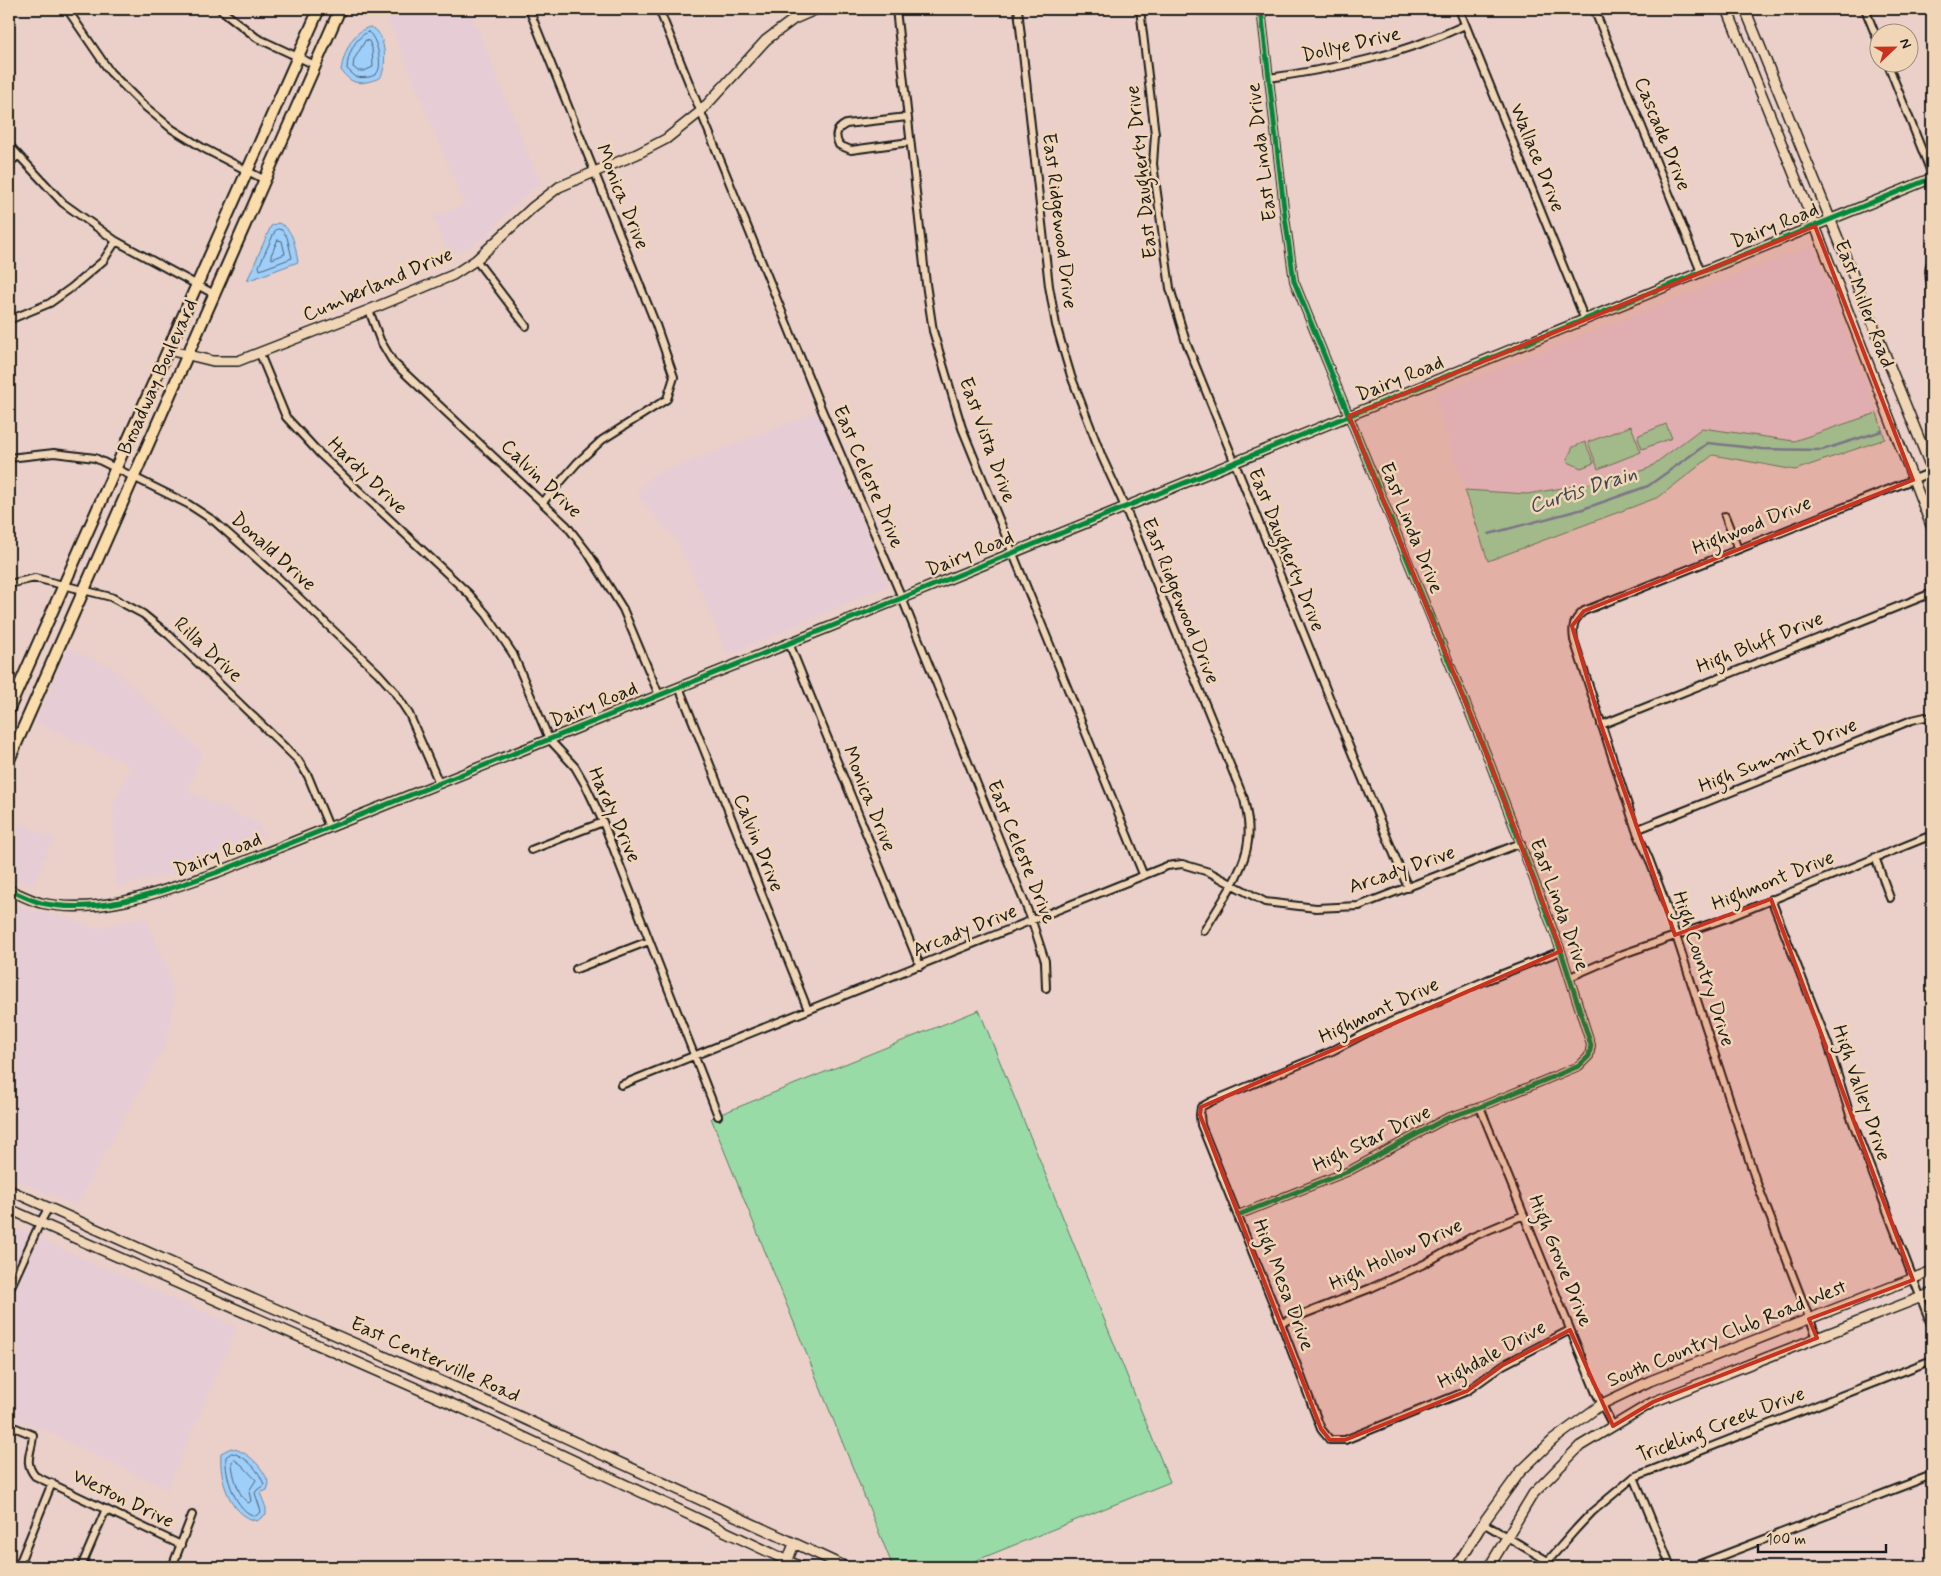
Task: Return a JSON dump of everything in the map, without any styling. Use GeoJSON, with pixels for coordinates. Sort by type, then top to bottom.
{"type":"FeatureCollection","features":[{"type":"Feature","properties":{"kind":"main road","name":"Broadway Boulevard"},"geometry":{"type":"LineString","coordinates":[[9,709],[319,9]]}},
{"type":"Feature","properties":{"kind":"main road","name":"Broadway Boulevard"},"geometry":{"type":"LineString","coordinates":[[9,760],[340,9]]}},
{"type":"Feature","properties":{"kind":"street"},"geometry":{"type":"LineString","coordinates":[[66,9],[110,72],[142,104],[172,129],[203,148],[264,180]]}},
{"type":"Feature","properties":{"kind":"street"},"geometry":{"type":"LineString","coordinates":[[220,9],[257,38],[315,65]]}},
{"type":"Feature","properties":{"kind":"street","name":"Monica Drive"},"geometry":{"type":"LineString","coordinates":[[530,9],[656,325],[674,377],[667,398],[602,440],[577,463],[543,502]]}},
{"type":"Feature","properties":{"kind":"street","name":"East Celeste Drive"},"geometry":{"type":"LineString","coordinates":[[659,9],[821,408],[902,598],[1032,921],[1045,961],[1046,988]]}},
{"type":"Feature","properties":{"kind":"street"},"geometry":{"type":"LineString","coordinates":[[789,9],[794,19]]}},
{"type":"Feature","properties":{"kind":"street","name":"Cumberland Drive"},"geometry":{"type":"LineString","coordinates":[[168,350],[213,361],[238,361],[260,354],[453,275],[476,260],[533,207],[554,191],[666,139],[700,112],[766,40],[794,19],[818,9]]}},
{"type":"Feature","properties":{"kind":"street","name":"East Vista Drive"},"geometry":{"type":"LineString","coordinates":[[896,9],[933,332],[962,428],[1144,874]]}},
{"type":"Feature","properties":{"kind":"street","name":"East Ridgewood Drive"},"geometry":{"type":"LineString","coordinates":[[1018,9],[1049,286],[1056,325],[1071,376],[1102,457],[1244,799],[1248,820],[1248,842],[1241,867],[1204,931]]}},
{"type":"Feature","properties":{"kind":"street","name":"East Daugherty Drive"},"geometry":{"type":"LineString","coordinates":[[1140,9],[1155,134],[1153,164],[1170,288],[1186,342],[1408,888]]}},
{"type":"Feature","properties":{"kind":"street","name":"East Linda Drive"},"geometry":{"type":"LineString","coordinates":[[1262,9],[1285,217],[1294,280],[1521,843],[1570,976],[1591,1045]]}},
{"type":"Feature","properties":{"kind":"street","name":"Wallace Drive"},"geometry":{"type":"LineString","coordinates":[[1459,9],[1585,320]]}},
{"type":"Feature","properties":{"kind":"street","name":"Cascade Drive"},"geometry":{"type":"LineString","coordinates":[[1594,9],[1701,272]]}},
{"type":"Feature","properties":{"kind":"street","name":"East Miller Road"},"geometry":{"type":"LineString","coordinates":[[1728,9],[1815,226],[1932,528]]}},
{"type":"Feature","properties":{"kind":"street","name":"East Miller Road"},"geometry":{"type":"LineString","coordinates":[[1745,9],[1932,471]]}},
{"type":"Feature","properties":{"kind":"street"},"geometry":{"type":"LineString","coordinates":[[1865,9],[1870,22]]}},
{"type":"Feature","properties":{"kind":"street"},"geometry":{"type":"LineString","coordinates":[[1735,27],[1750,21]]}},
{"type":"Feature","properties":{"kind":"street","name":"Dollye Drive"},"geometry":{"type":"LineString","coordinates":[[1269,78],[1320,71],[1390,54],[1434,40],[1465,25]]}},
{"type":"Feature","properties":{"kind":"street"},"geometry":{"type":"LineString","coordinates":[[1891,72],[1932,176]]}},
{"type":"Feature","properties":{"kind":"street"},"geometry":{"type":"LineString","coordinates":[[907,117],[846,124],[840,128],[836,134],[836,139],[838,145],[851,150],[910,142]]}},
{"type":"Feature","properties":{"kind":"street"},"geometry":{"type":"LineString","coordinates":[[9,145],[63,203],[116,241],[214,294]]}},
{"type":"Feature","properties":{"kind":"street"},"geometry":{"type":"LineString","coordinates":[[9,163],[18,156]]}},
{"type":"Feature","properties":{"kind":"street","name":"Dairy Road"},"geometry":{"type":"LineString","coordinates":[[9,890],[40,903],[76,908],[149,896],[218,872],[902,598],[1815,226],[1932,176]]}},
{"type":"Feature","properties":{"kind":"street"},"geometry":{"type":"LineString","coordinates":[[9,320],[50,302],[71,288],[103,261],[116,241]]}},
{"type":"Feature","properties":{"kind":"street"},"geometry":{"type":"LineString","coordinates":[[476,260],[526,326]]}},
{"type":"Feature","properties":{"kind":"street"},"geometry":{"type":"LineString","coordinates":[[1932,260],[1930,279],[1932,286]]}},
{"type":"Feature","properties":{"kind":"street","name":"Calvin Drive"},"geometry":{"type":"LineString","coordinates":[[369,310],[380,340],[393,362],[543,502],[567,526],[588,553],[623,609],[658,695]]}},
{"type":"Feature","properties":{"kind":"street","name":"Hardy Drive"},"geometry":{"type":"LineString","coordinates":[[260,354],[286,417],[320,454],[469,594],[487,615],[513,654],[549,739],[575,767],[603,822],[718,1116]]}},
{"type":"Feature","properties":{"kind":"street","name":"Donald Drive"},"geometry":{"type":"LineString","coordinates":[[9,458],[54,453],[95,458],[188,504],[214,521],[273,573],[378,673],[394,691],[409,714],[439,783]]}},
{"type":"Feature","properties":{"kind":"street","name":"Highwood Drive"},"geometry":{"type":"LineString","coordinates":[[1584,611],[1932,471]]}},
{"type":"Feature","properties":{"kind":"street"},"geometry":{"type":"LineString","coordinates":[[1725,516],[1738,549]]}},
{"type":"Feature","properties":{"kind":"street","name":"Rilla Drive"},"geometry":{"type":"LineString","coordinates":[[9,584],[35,578],[111,597],[144,614],[169,634],[298,760],[308,776],[329,827]]}},
{"type":"Feature","properties":{"kind":"street","name":"High Bluff Drive"},"geometry":{"type":"LineString","coordinates":[[1601,725],[1932,593]]}},
{"type":"Feature","properties":{"kind":"street","name":"High Country Drive"},"geometry":{"type":"LineString","coordinates":[[1584,611],[1577,617],[1572,626],[1574,640],[1601,725],[1636,830],[1650,859],[1755,1178],[1817,1338]]}},
{"type":"Feature","properties":{"kind":"street","name":"Monica Drive"},"geometry":{"type":"LineString","coordinates":[[789,643],[920,966]]}},
{"type":"Feature","properties":{"kind":"street","name":"Calvin Drive"},"geometry":{"type":"LineString","coordinates":[[679,687],[808,1010]]}},
{"type":"Feature","properties":{"kind":"street","name":"High Summit Drive"},"geometry":{"type":"LineString","coordinates":[[1636,830],[1912,720],[1925,717],[1932,720]]}},
{"type":"Feature","properties":{"kind":"street"},"geometry":{"type":"LineString","coordinates":[[531,850],[603,822]]}},
{"type":"Feature","properties":{"kind":"street","name":"Highmont Drive"},"geometry":{"type":"LineString","coordinates":[[1570,976],[1623,954],[1727,918],[1932,835]]}},
{"type":"Feature","properties":{"kind":"street","name":"Arcady Drive"},"geometry":{"type":"LineString","coordinates":[[621,1084],[1167,866],[1182,864],[1209,872],[1265,902],[1316,908],[1359,906],[1521,843]]}},
{"type":"Feature","properties":{"kind":"street"},"geometry":{"type":"LineString","coordinates":[[1875,857],[1890,898]]}},
{"type":"Feature","properties":{"kind":"street","name":"High Valley Drive"},"geometry":{"type":"LineString","coordinates":[[1771,899],[1828,1044],[1850,1115],[1932,1327]]}},
{"type":"Feature","properties":{"kind":"street"},"geometry":{"type":"LineString","coordinates":[[576,969],[649,941]]}},
{"type":"Feature","properties":{"kind":"street","name":"Highmont Drive"},"geometry":{"type":"LineString","coordinates":[[1210,1102],[1332,1051],[1372,1030],[1487,980],[1561,951]]}},
{"type":"Feature","properties":{"kind":"street","name":"High Star Drive"},"geometry":{"type":"LineString","coordinates":[[1238,1215],[1349,1171],[1448,1118],[1480,1107],[1579,1066],[1589,1056],[1591,1045]]}},
{"type":"Feature","properties":{"kind":"street","name":"High Mesa Drive"},"geometry":{"type":"LineString","coordinates":[[1210,1102],[1201,1107],[1201,1125],[1281,1323],[1321,1429],[1330,1440],[1345,1440]]}},
{"type":"Feature","properties":{"kind":"street","name":"High Grove Drive"},"geometry":{"type":"LineString","coordinates":[[1480,1107],[1570,1330],[1613,1426]]}},
{"type":"Feature","properties":{"kind":"street","name":"East Centerville Road"},"geometry":{"type":"LineString","coordinates":[[9,1190],[475,1396],[846,1567]]}},
{"type":"Feature","properties":{"kind":"street"},"geometry":{"type":"LineString","coordinates":[[9,1292],[49,1207]]}},
{"type":"Feature","properties":{"kind":"street","name":"East Centerville Road"},"geometry":{"type":"LineString","coordinates":[[9,1209],[468,1411],[787,1564],[801,1567]]}},
{"type":"Feature","properties":{"kind":"street","name":"High Hollow Drive"},"geometry":{"type":"LineString","coordinates":[[1281,1323],[1371,1288],[1424,1264],[1472,1237],[1524,1215]]}},
{"type":"Feature","properties":{"kind":"street","name":"South Country Club Road West"},"geometry":{"type":"LineString","coordinates":[[1456,1567],[1483,1523],[1520,1472],[1553,1440],[1602,1404],[1650,1381],[1932,1271]]}},
{"type":"Feature","properties":{"kind":"street"},"geometry":{"type":"LineString","coordinates":[[196,1292],[203,1277]]}},
{"type":"Feature","properties":{"kind":"street","name":"South Country Club Road West"},"geometry":{"type":"LineString","coordinates":[[1489,1567],[1533,1494],[1580,1446],[1654,1402],[1932,1293]]}},
{"type":"Feature","properties":{"kind":"street","name":"Highdale Drive"},"geometry":{"type":"LineString","coordinates":[[1345,1440],[1467,1391],[1503,1365],[1570,1330]]}},
{"type":"Feature","properties":{"kind":"street"},"geometry":{"type":"LineString","coordinates":[[327,1349],[332,1334]]}},
{"type":"Feature","properties":{"kind":"street","name":"Trickling Creek Drive"},"geometry":{"type":"LineString","coordinates":[[1547,1564],[1592,1512],[1634,1477],[1932,1360]]}},
{"type":"Feature","properties":{"kind":"street"},"geometry":{"type":"LineString","coordinates":[[468,1411],[475,1396]]}},
{"type":"Feature","properties":{"kind":"street","name":"Weston Drive"},"geometry":{"type":"LineString","coordinates":[[9,1425],[33,1435],[28,1468],[36,1476],[181,1545]]}},
{"type":"Feature","properties":{"kind":"street"},"geometry":{"type":"LineString","coordinates":[[625,1485],[632,1468]]}},
{"type":"Feature","properties":{"kind":"street"},"geometry":{"type":"LineString","coordinates":[[1692,1567],[1932,1475]]}},
{"type":"Feature","properties":{"kind":"street"},"geometry":{"type":"LineString","coordinates":[[1634,1477],[1670,1567]]}},
{"type":"Feature","properties":{"kind":"street"},"geometry":{"type":"LineString","coordinates":[[18,1567],[52,1483]]}},
{"type":"Feature","properties":{"kind":"street"},"geometry":{"type":"LineString","coordinates":[[81,1567],[106,1509]]}},
{"type":"Feature","properties":{"kind":"street"},"geometry":{"type":"LineString","coordinates":[[172,1567],[192,1515]]}},
{"type":"Feature","properties":{"kind":"street"},"geometry":{"type":"LineString","coordinates":[[1483,1523],[1508,1536],[1547,1564]]}},
{"type":"Feature","properties":{"kind":"street"},"geometry":{"type":"LineString","coordinates":[[787,1564],[794,1544]]}},
{"type":"Feature","properties":{"kind":"highlighted area"},"geometry":{"type":"Polygon","coordinates":[[[1815,226],[1913,480],[1584,611],[1572,626],[1601,725],[1675,935],[1771,899],[1913,1280],[1809,1319],[1817,1338],[1653,1402],[1613,1426],[1570,1330],[1503,1365],[1467,1391],[1345,1440],[1330,1440],[1321,1429],[1200,1115],[1201,1107],[1210,1102],[1561,951],[1486,753],[1349,416],[1815,226]]]}},
{"type":"Feature","properties":{"kind":"shaded area"},"geometry":{"type":"Polygon","coordinates":[[[384,9],[469,9],[540,183],[503,216],[486,237],[450,256],[433,217],[465,204],[384,9]]]}},
{"type":"Feature","properties":{"kind":"shaded area"},"geometry":{"type":"Polygon","coordinates":[[[1812,246],[1877,413],[1794,441],[1702,428],[1649,468],[1622,478],[1527,494],[1465,490],[1435,394],[1812,246]]]}},
{"type":"Feature","properties":{"kind":"shaded area"},"geometry":{"type":"Polygon","coordinates":[[[817,412],[888,586],[727,655],[708,607],[678,542],[641,500],[638,492],[652,476],[817,412]]]}},
{"type":"Feature","properties":{"kind":"shaded area"},"geometry":{"type":"Polygon","coordinates":[[[68,648],[113,668],[202,753],[187,791],[259,824],[264,836],[162,876],[117,886],[113,806],[130,765],[36,722],[68,648]]]}},
{"type":"Feature","properties":{"kind":"shaded area"},"geometry":{"type":"Polygon","coordinates":[[[9,818],[54,839],[32,885],[9,876],[9,818]]]}},
{"type":"Feature","properties":{"kind":"shaded area"},"geometry":{"type":"Polygon","coordinates":[[[9,903],[30,910],[65,916],[94,929],[146,917],[172,985],[174,1000],[165,1045],[76,1205],[9,1177],[9,903]]]}},
{"type":"Feature","properties":{"kind":"shaded area"},"geometry":{"type":"Polygon","coordinates":[[[9,1225],[237,1327],[167,1489],[38,1427],[9,1416],[9,1225]]]}},
{"type":"Feature","properties":{"kind":"green space"},"geometry":{"type":"Polygon","coordinates":[[[1877,413],[1885,439],[1795,470],[1713,455],[1659,497],[1488,561],[1465,490],[1527,494],[1622,478],[1649,468],[1702,428],[1794,441],[1877,413]]]}},
{"type":"Feature","properties":{"kind":"green space"},"geometry":{"type":"Polygon","coordinates":[[[1666,424],[1672,438],[1642,449],[1638,438],[1639,435],[1666,424]]]}},
{"type":"Feature","properties":{"kind":"green space"},"geometry":{"type":"Polygon","coordinates":[[[1631,426],[1641,452],[1598,469],[1588,442],[1631,426]]]}},
{"type":"Feature","properties":{"kind":"green space"},"geometry":{"type":"Polygon","coordinates":[[[1585,442],[1594,463],[1581,468],[1568,462],[1567,459],[1573,447],[1585,442]]]}},
{"type":"Feature","properties":{"kind":"green space"},"geometry":{"type":"Polygon","coordinates":[[[979,1010],[1170,1482],[960,1567],[893,1567],[711,1118],[979,1010]]]}},
{"type":"Feature","properties":{"kind":"water"},"geometry":{"type":"Polygon","coordinates":[[[370,27],[377,31],[382,41],[384,68],[380,78],[363,83],[354,82],[341,70],[344,57],[358,33],[370,27]]]}},
{"type":"Feature","properties":{"kind":"water"},"geometry":{"type":"Polygon","coordinates":[[[278,223],[283,225],[291,234],[298,262],[247,281],[271,226],[278,223]]]}},
{"type":"Feature","properties":{"kind":"water"},"geometry":{"type":"Polygon","coordinates":[[[231,1448],[244,1453],[254,1461],[263,1472],[269,1484],[267,1490],[260,1493],[266,1508],[266,1514],[257,1521],[239,1511],[224,1484],[221,1453],[231,1448]]]}},
{"type":"Feature","properties":{"kind":"waterway","name":"Curtis Drain"},"geometry":{"type":"LineString","coordinates":[[1926,418],[1932,417]]}},
{"type":"Feature","properties":{"kind":"waterway","name":"Curtis Drain"},"geometry":{"type":"LineString","coordinates":[[1489,534],[1583,509],[1648,486],[1708,443],[1762,449],[1822,450],[1882,431]]}},
{"type":"Feature","properties":{"kind":"cycle path"},"geometry":{"type":"LineString","coordinates":[[1238,1215],[1349,1171],[1447,1118],[1480,1107],[1579,1066],[1589,1056],[1591,1045],[1561,951],[1486,753],[1294,281],[1261,9]]}},
{"type":"Feature","properties":{"kind":"cycle path"},"geometry":{"type":"LineString","coordinates":[[9,890],[41,903],[63,906],[86,906],[109,904],[154,894],[218,872],[902,598],[1932,178]]}}]}
